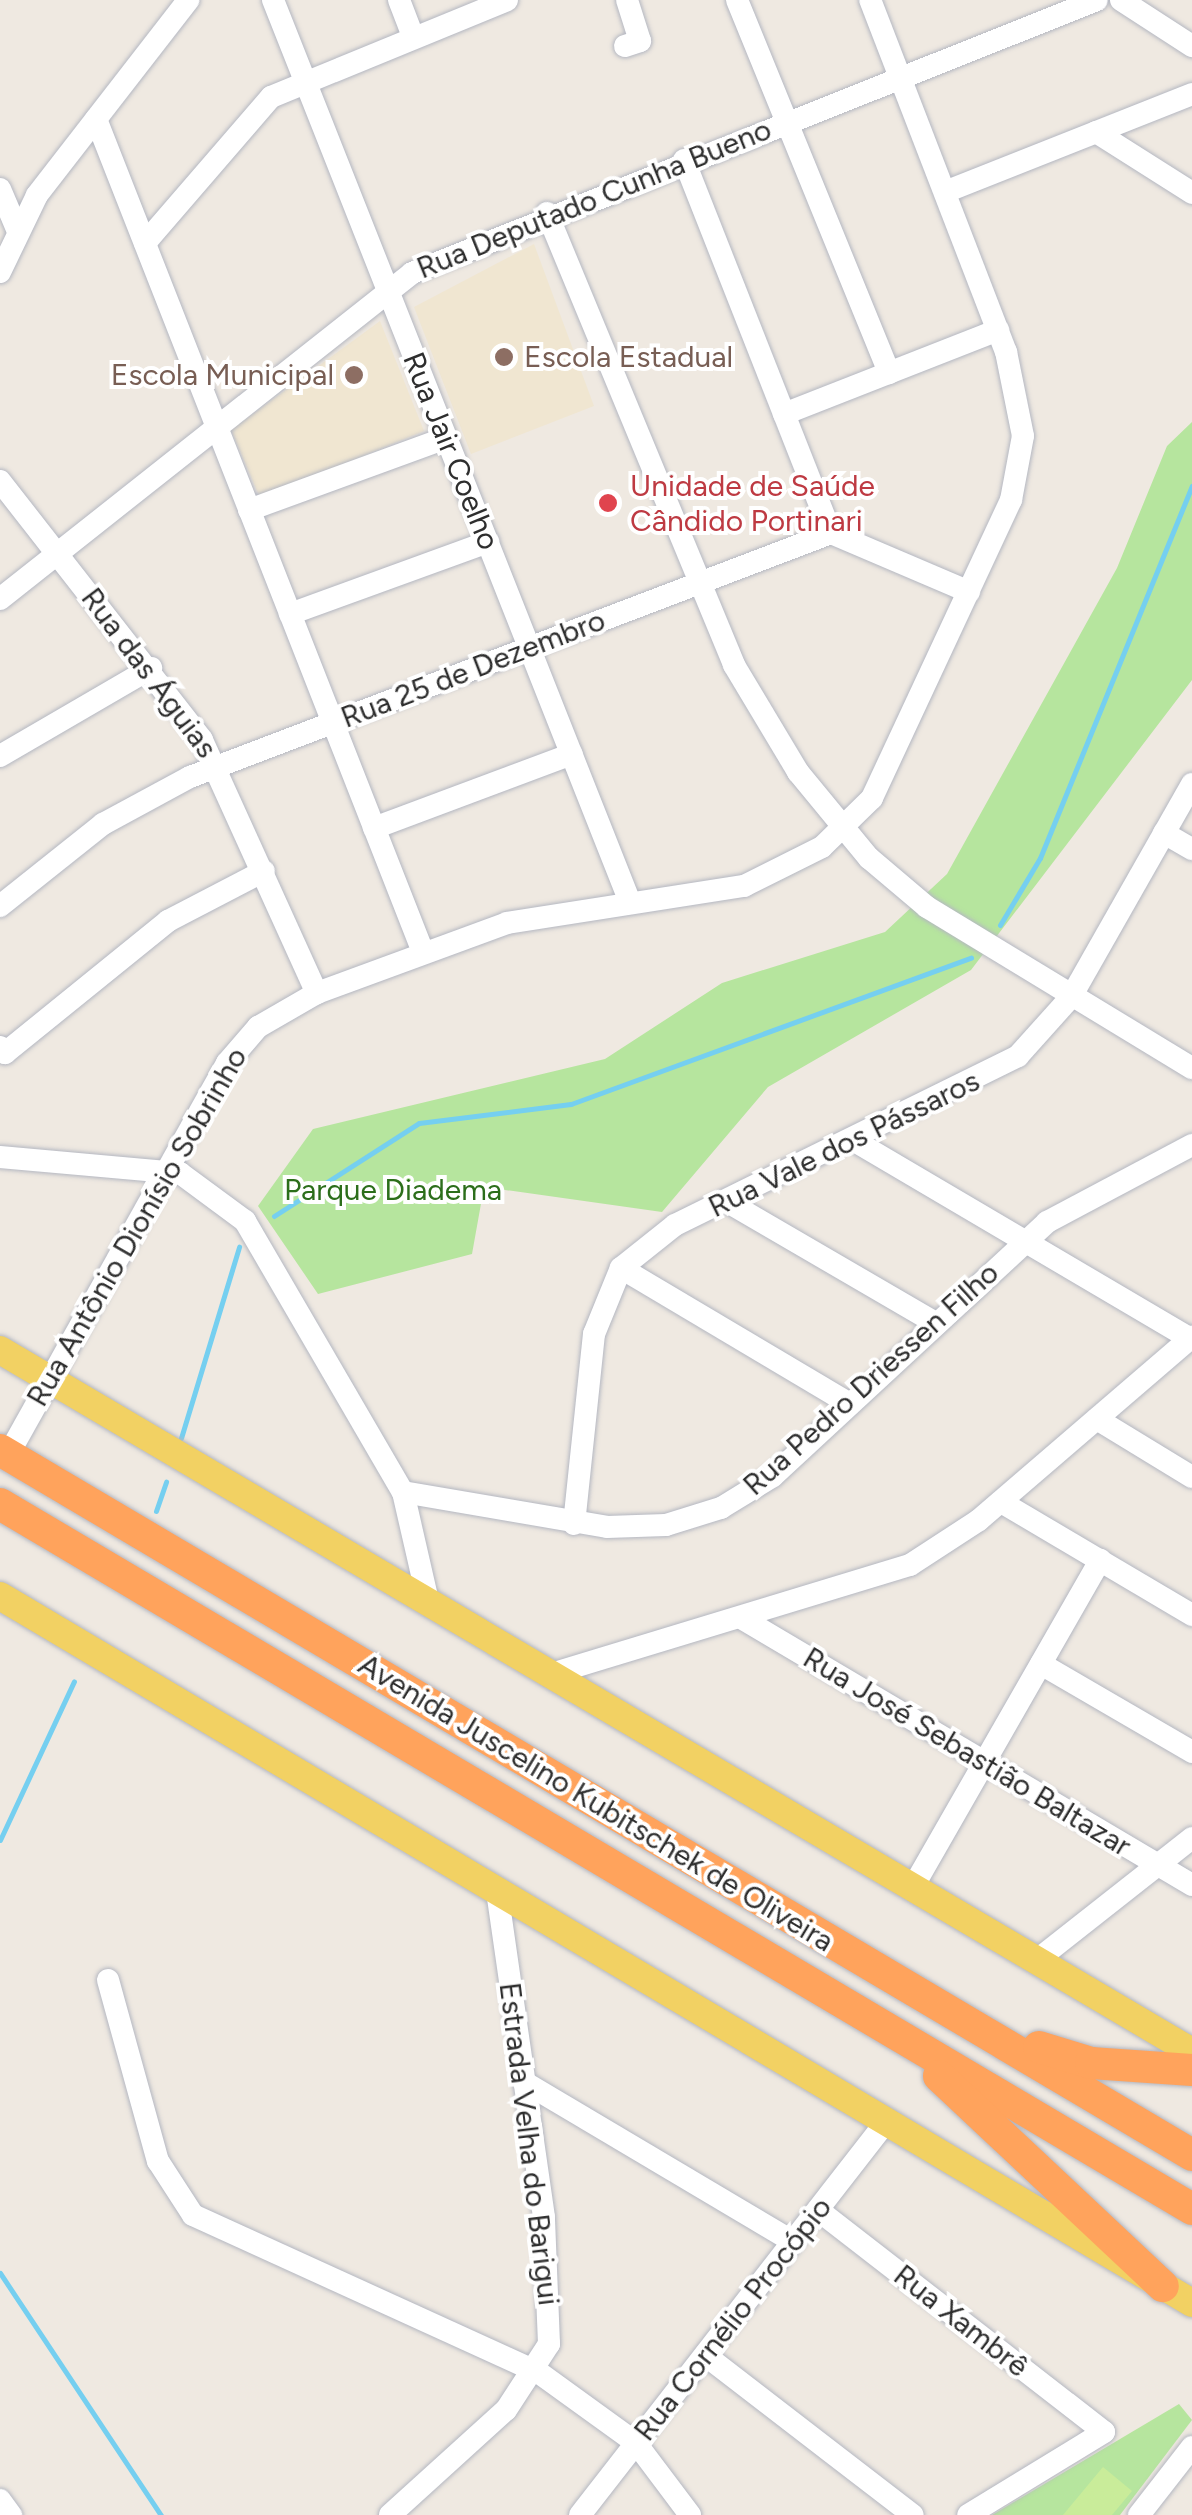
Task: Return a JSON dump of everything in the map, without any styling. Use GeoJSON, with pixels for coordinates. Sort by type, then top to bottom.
{"type":"FeatureCollection","features":[{"type":"Feature","properties":{"kind":"highway","name":"Avenida Juscelino Kubitschek de Oliveira"},"geometry":{"type":"LineString","coordinates":[[4,1452],[1192,2155]]}},
{"type":"Feature","properties":{"kind":"highway"},"geometry":{"type":"LineString","coordinates":[[0,1504],[1192,2208]]}},
{"type":"Feature","properties":{"kind":"highway"},"geometry":{"type":"LineString","coordinates":[[950,2012],[1074,2060],[1192,2070]]}},
{"type":"Feature","properties":{"kind":"highway"},"geometry":{"type":"LineString","coordinates":[[879,2024],[1163,2286]]}},
{"type":"Feature","properties":{"kind":"main road"},"geometry":{"type":"LineString","coordinates":[[0,1350],[1192,2052]]}},
{"type":"Feature","properties":{"kind":"main road"},"geometry":{"type":"LineString","coordinates":[[1,1598],[1192,2302]]}},
{"type":"Feature","properties":{"kind":"street"},"geometry":{"type":"LineString","coordinates":[[0,272],[17,229],[188,0]]}},
{"type":"Feature","properties":{"kind":"street","name":"Rua Jair Coelho"},"geometry":{"type":"LineString","coordinates":[[273,0],[630,902]]}},
{"type":"Feature","properties":{"kind":"street"},"geometry":{"type":"LineString","coordinates":[[399,0],[414,36]]}},
{"type":"Feature","properties":{"kind":"street"},"geometry":{"type":"LineString","coordinates":[[145,243],[242,123],[303,78],[507,0]]}},
{"type":"Feature","properties":{"kind":"street"},"geometry":{"type":"LineString","coordinates":[[625,46],[640,42],[627,0]]}},
{"type":"Feature","properties":{"kind":"street"},"geometry":{"type":"LineString","coordinates":[[736,0],[791,118],[889,373]]}},
{"type":"Feature","properties":{"kind":"street","name":"Rua Antônio Dionísio Sobrinho"},"geometry":{"type":"LineString","coordinates":[[4,1452],[166,1170],[248,1037],[317,993],[532,916],[744,886],[844,831],[884,778],[969,592],[1021,460],[1018,391],[998,330],[870,0]]}},
{"type":"Feature","properties":{"kind":"street","name":"Rua Deputado Cunha Bueno"},"geometry":{"type":"LineString","coordinates":[[0,599],[387,288],[547,213],[1097,0]]}},
{"type":"Feature","properties":{"kind":"street"},"geometry":{"type":"LineString","coordinates":[[1120,0],[1192,46]]}},
{"type":"Feature","properties":{"kind":"street"},"geometry":{"type":"LineString","coordinates":[[944,192],[1192,94]]}},
{"type":"Feature","properties":{"kind":"street"},"geometry":{"type":"LineString","coordinates":[[96,119],[423,952]]}},
{"type":"Feature","properties":{"kind":"street"},"geometry":{"type":"LineString","coordinates":[[1096,132],[1192,193]]}},
{"type":"Feature","properties":{"kind":"street"},"geometry":{"type":"LineString","coordinates":[[684,160],[831,533],[969,592]]}},
{"type":"Feature","properties":{"kind":"street"},"geometry":{"type":"LineString","coordinates":[[0,189],[17,229]]}},
{"type":"Feature","properties":{"kind":"street"},"geometry":{"type":"LineString","coordinates":[[547,213],[699,583],[764,724],[844,831],[926,907],[1192,1068]]}},
{"type":"Feature","properties":{"kind":"street"},"geometry":{"type":"LineString","coordinates":[[784,414],[998,330]]}},
{"type":"Feature","properties":{"kind":"street"},"geometry":{"type":"LineString","coordinates":[[249,510],[446,438]]}},
{"type":"Feature","properties":{"kind":"street","name":"Rua das Águias"},"geometry":{"type":"LineString","coordinates":[[0,481],[151,668],[218,765],[317,993]]}},
{"type":"Feature","properties":{"kind":"street","name":"Rua 25 de Dezembro"},"geometry":{"type":"LineString","coordinates":[[0,906],[103,824],[218,765],[831,533]]}},
{"type":"Feature","properties":{"kind":"street"},"geometry":{"type":"LineString","coordinates":[[290,614],[488,542]]}},
{"type":"Feature","properties":{"kind":"street"},"geometry":{"type":"LineString","coordinates":[[0,756],[151,668]]}},
{"type":"Feature","properties":{"kind":"street"},"geometry":{"type":"LineString","coordinates":[[374,828],[572,754]]}},
{"type":"Feature","properties":{"kind":"street","name":"Rua Vale dos Pássaros"},"geometry":{"type":"LineString","coordinates":[[574,1524],[592,1344],[620,1268],[660,1234],[995,1071],[1071,997],[1192,784]]}},
{"type":"Feature","properties":{"kind":"street"},"geometry":{"type":"LineString","coordinates":[[1164,832],[1192,849]]}},
{"type":"Feature","properties":{"kind":"street"},"geometry":{"type":"LineString","coordinates":[[2,1050],[151,932],[264,871]]}},
{"type":"Feature","properties":{"kind":"street"},"geometry":{"type":"LineString","coordinates":[[551,1674],[910,1565],[1001,1502],[1191,1339],[853,1140]]}},
{"type":"Feature","properties":{"kind":"street","name":"Rua Pedro Driessen Filho"},"geometry":{"type":"LineString","coordinates":[[403,1492],[574,1524],[666,1525],[720,1508],[773,1476],[1024,1241],[1098,1187],[1192,1144]]}},
{"type":"Feature","properties":{"kind":"street"},"geometry":{"type":"LineString","coordinates":[[0,1157],[166,1170],[208,1188],[258,1236],[403,1492],[428,1602]]}},
{"type":"Feature","properties":{"kind":"street"},"geometry":{"type":"LineString","coordinates":[[726,1201],[936,1323]]}},
{"type":"Feature","properties":{"kind":"street"},"geometry":{"type":"LineString","coordinates":[[620,1268],[850,1404]]}},
{"type":"Feature","properties":{"kind":"street"},"geometry":{"type":"LineString","coordinates":[[1096,1420],[1192,1476]]}},
{"type":"Feature","properties":{"kind":"street"},"geometry":{"type":"LineString","coordinates":[[1001,1502],[1192,1615]]}},
{"type":"Feature","properties":{"kind":"street"},"geometry":{"type":"LineString","coordinates":[[913,1888],[1100,1560]]}},
{"type":"Feature","properties":{"kind":"street","name":"Rua José Sebastião Baltazar"},"geometry":{"type":"LineString","coordinates":[[742,1618],[1192,1885]]}},
{"type":"Feature","properties":{"kind":"street"},"geometry":{"type":"LineString","coordinates":[[1041,1664],[1192,1752]]}},
{"type":"Feature","properties":{"kind":"street"},"geometry":{"type":"LineString","coordinates":[[1037,1960],[1192,1838]]}},
{"type":"Feature","properties":{"kind":"street","name":"Estrada Velha do Barigui"},"geometry":{"type":"LineString","coordinates":[[390,2515],[521,2394],[538,2372],[551,2317],[497,1888]]}},
{"type":"Feature","properties":{"kind":"street"},"geometry":{"type":"LineString","coordinates":[[108,1980],[158,2161],[180,2203],[208,2226],[476,2350],[538,2372],[636,2443],[690,2515]]}},
{"type":"Feature","properties":{"kind":"street"},"geometry":{"type":"LineString","coordinates":[[524,2082],[793,2242]]}},
{"type":"Feature","properties":{"kind":"street","name":"Rua Cornélio Procópio"},"geometry":{"type":"LineString","coordinates":[[580,2515],[886,2122]]}},
{"type":"Feature","properties":{"kind":"street","name":"Rua Xambrê"},"geometry":{"type":"LineString","coordinates":[[818,2210],[1104,2432],[968,2515]]}},
{"type":"Feature","properties":{"kind":"street"},"geometry":{"type":"LineString","coordinates":[[476,2350],[521,2394]]}},
{"type":"Feature","properties":{"kind":"street"},"geometry":{"type":"LineString","coordinates":[[704,2355],[913,2515]]}},
{"type":"Feature","properties":{"kind":"street"},"geometry":{"type":"LineString","coordinates":[[1140,2515],[1192,2447]]}},
{"type":"Feature","properties":{"kind":"street"},"geometry":{"type":"LineString","coordinates":[[0,2500],[10,2515]]}},
{"type":"Feature","properties":{"kind":"shaded area","name":"Escola Estadual"},"geometry":{"type":"Polygon","coordinates":[[[534,244],[594,406],[471,454],[414,307],[534,244]]]}},
{"type":"Feature","properties":{"kind":"shaded area","name":"Escola Municipal"},"geometry":{"type":"Polygon","coordinates":[[[380,321],[424,431],[260,498],[231,430],[380,321]]]}},
{"type":"Feature","properties":{"kind":"green space","name":"Parque Diadema"},"geometry":{"type":"Polygon","coordinates":[[[1192,422],[1192,680],[971,970],[768,1087],[662,1212],[484,1187],[472,1254],[318,1294],[258,1206],[313,1129],[605,1059],[722,983],[885,932],[947,874],[1117,568],[1167,446],[1192,422]]]}},
{"type":"Feature","properties":{"kind":"green space"},"geometry":{"type":"Polygon","coordinates":[[[1179,2404],[1192,2420],[1120,2515],[992,2515],[1179,2404]]]}},
{"type":"Feature","properties":{"kind":"green space"},"geometry":{"type":"Polygon","coordinates":[[[1103,2467],[1132,2491],[1112,2515],[1063,2515],[1103,2467]]]}},
{"type":"Feature","properties":{"kind":"waterway"},"geometry":{"type":"LineString","coordinates":[[1000,925],[1040,858],[1192,486]]}},
{"type":"Feature","properties":{"kind":"waterway"},"geometry":{"type":"LineString","coordinates":[[274,1216],[419,1123],[571,1104],[971,958]]}},
{"type":"Feature","properties":{"kind":"waterway"},"geometry":{"type":"LineString","coordinates":[[181,1438],[239,1247]]}},
{"type":"Feature","properties":{"kind":"waterway"},"geometry":{"type":"LineString","coordinates":[[156,1511],[166,1482]]}},
{"type":"Feature","properties":{"kind":"waterway"},"geometry":{"type":"LineString","coordinates":[[0,1840],[74,1681]]}},
{"type":"Feature","properties":{"kind":"waterway"},"geometry":{"type":"LineString","coordinates":[[0,2273],[161,2515]]}},
{"type":"Feature","properties":{"kind":"place","name":"Escola Estadual"},"geometry":{"type":"Point","coordinates":[504,357]}},
{"type":"Feature","properties":{"kind":"place","name":"Escola Municipal"},"geometry":{"type":"Point","coordinates":[354,375]}},
{"type":"Feature","properties":{"kind":"place","name":"Unidade de Saúde Cândido Portinari"},"geometry":{"type":"Point","coordinates":[608,503]}}]}
